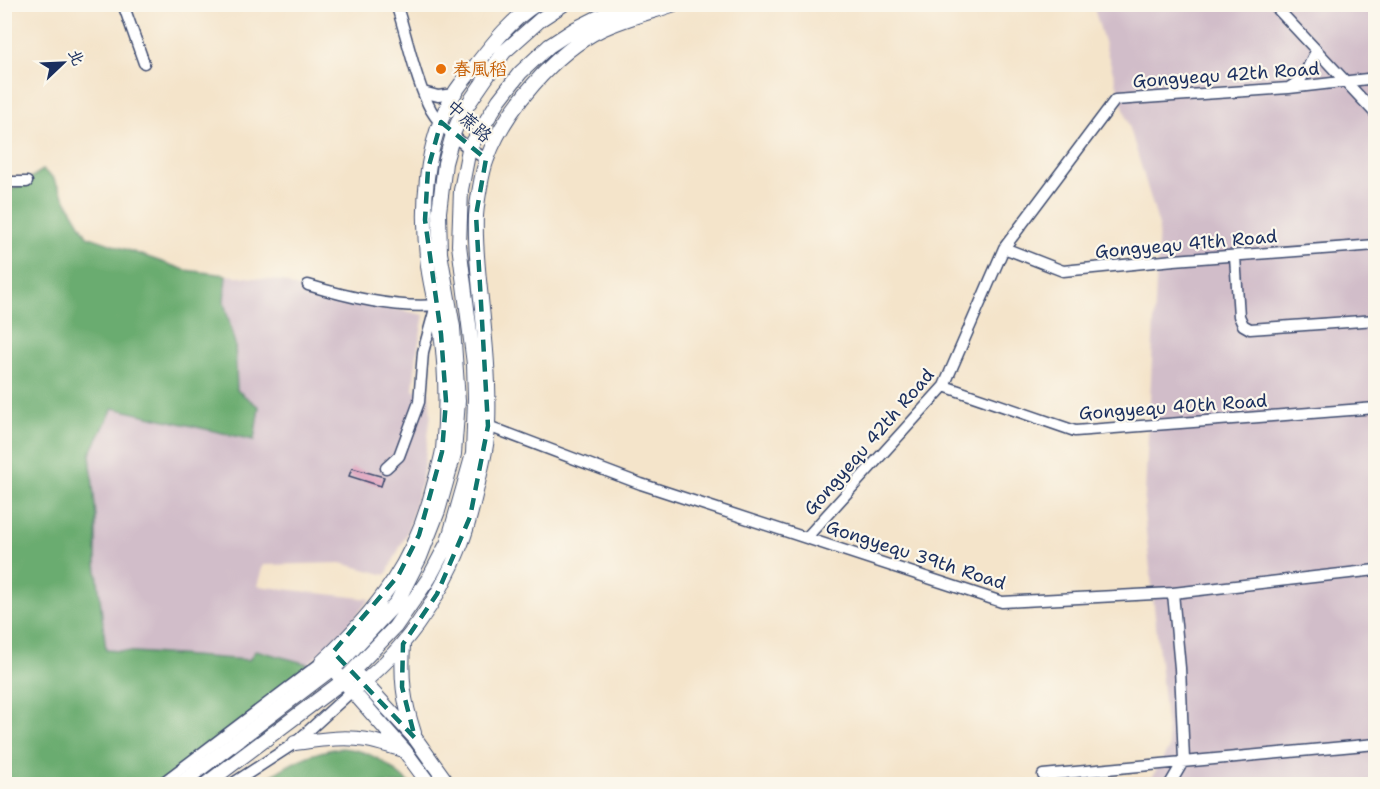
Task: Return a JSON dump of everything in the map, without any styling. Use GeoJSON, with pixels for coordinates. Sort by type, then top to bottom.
{"type":"FeatureCollection","features":[{"type":"Feature","properties":{"kind":"main road"},"geometry":{"type":"LineString","coordinates":[[340,670],[398,576],[419,535],[429,508],[442,452],[446,400],[441,334],[428,266],[425,220],[428,169],[441,122],[454,94],[512,22],[536,4]]}},
{"type":"Feature","properties":{"kind":"main road"},"geometry":{"type":"LineString","coordinates":[[180,784],[340,670],[397,602],[420,557],[438,511],[454,454],[458,401],[453,327],[440,253],[439,212],[445,163],[462,113],[504,52],[541,19],[564,4]]}},
{"type":"Feature","properties":{"kind":"main road"},"geometry":{"type":"LineString","coordinates":[[206,784],[340,670],[395,627],[429,578],[448,542],[473,454],[474,364],[459,245],[461,190],[469,149],[499,100],[520,73],[549,46],[575,28],[633,4]]}},
{"type":"Feature","properties":{"kind":"main road"},"geometry":{"type":"LineString","coordinates":[[364,682],[402,644],[437,594],[461,545],[484,456],[488,426],[488,381],[476,245],[476,215],[486,159],[503,128],[533,83],[561,56],[603,28],[675,4]]}},
{"type":"Feature","properties":{"kind":"main road"},"geometry":{"type":"LineString","coordinates":[[402,644],[402,687],[415,738]]}},
{"type":"Feature","properties":{"kind":"main road"},"geometry":{"type":"LineString","coordinates":[[340,670],[364,682],[415,738],[448,784]]}},
{"type":"Feature","properties":{"kind":"main road"},"geometry":{"type":"LineString","coordinates":[[340,670],[429,784]]}},
{"type":"Feature","properties":{"kind":"main road"},"geometry":{"type":"LineString","coordinates":[[295,743],[329,738],[367,740],[404,750]]}},
{"type":"Feature","properties":{"kind":"street"},"geometry":{"type":"LineString","coordinates":[[123,4],[144,63]]}},
{"type":"Feature","properties":{"kind":"street","name":"中蔗路"},"geometry":{"type":"LineString","coordinates":[[396,4],[423,92],[432,111],[469,149],[486,159]]}},
{"type":"Feature","properties":{"kind":"street"},"geometry":{"type":"LineString","coordinates":[[1273,4],[1376,114]]}},
{"type":"Feature","properties":{"kind":"street"},"geometry":{"type":"LineString","coordinates":[[1288,88],[1307,73],[1316,52]]}},
{"type":"Feature","properties":{"kind":"street","name":"Gongyequ 42th Road"},"geometry":{"type":"LineString","coordinates":[[807,537],[944,386],[1004,248],[1115,100],[1288,88],[1376,78]]}},
{"type":"Feature","properties":{"kind":"street"},"geometry":{"type":"LineString","coordinates":[[423,92],[438,96],[454,94]]}},
{"type":"Feature","properties":{"kind":"street"},"geometry":{"type":"LineString","coordinates":[[4,182],[27,182]]}},
{"type":"Feature","properties":{"kind":"street","name":"Gongyequ 41th Road"},"geometry":{"type":"LineString","coordinates":[[1004,248],[1063,271],[1376,245]]}},
{"type":"Feature","properties":{"kind":"street"},"geometry":{"type":"LineString","coordinates":[[1235,257],[1239,316],[1243,325],[1250,329],[1376,320]]}},
{"type":"Feature","properties":{"kind":"street"},"geometry":{"type":"LineString","coordinates":[[308,285],[328,291],[415,307],[436,306],[423,352],[419,402],[399,456],[386,468]]}},
{"type":"Feature","properties":{"kind":"street","name":"Gongyequ 40th Road"},"geometry":{"type":"LineString","coordinates":[[944,386],[1075,431],[1376,408]]}},
{"type":"Feature","properties":{"kind":"street","name":"Gongyequ 39th Road"},"geometry":{"type":"LineString","coordinates":[[488,426],[641,484],[1002,602],[1173,593],[1376,570]]}},
{"type":"Feature","properties":{"kind":"street"},"geometry":{"type":"LineString","coordinates":[[1170,784],[1184,760],[1180,668],[1173,593]]}},
{"type":"Feature","properties":{"kind":"street"},"geometry":{"type":"LineString","coordinates":[[232,784],[295,743],[340,670]]}},
{"type":"Feature","properties":{"kind":"street"},"geometry":{"type":"LineString","coordinates":[[161,784],[340,670]]}},
{"type":"Feature","properties":{"kind":"street"},"geometry":{"type":"LineString","coordinates":[[1043,775],[1184,760],[1376,744]]}},
{"type":"Feature","properties":{"kind":"highlighted area"},"geometry":{"type":"Polygon","coordinates":[[[441,122],[486,159],[476,215],[488,426],[470,517],[437,594],[403,644],[402,687],[415,738],[333,652],[398,576],[419,535],[442,452],[446,401],[441,334],[425,220],[428,169],[441,122]]]}},
{"type":"Feature","properties":{"kind":"shaded area"},"geometry":{"type":"Polygon","coordinates":[[[1093,5],[1375,5],[1375,784],[1067,784],[1073,781],[1152,777],[1169,748],[1144,512],[1159,226],[1093,5]]]}},
{"type":"Feature","properties":{"kind":"shaded area"},"geometry":{"type":"Polygon","coordinates":[[[226,275],[282,281],[297,288],[424,315],[413,390],[429,391],[431,415],[422,480],[407,533],[386,575],[341,563],[263,565],[257,586],[370,599],[347,627],[308,664],[256,650],[249,660],[106,651],[96,563],[96,517],[90,453],[113,408],[237,391],[235,344],[224,302],[226,275]]]}},
{"type":"Feature","properties":{"kind":"green space"},"geometry":{"type":"Polygon","coordinates":[[[43,170],[53,178],[87,236],[185,270],[226,275],[224,302],[235,344],[237,390],[259,407],[254,440],[113,408],[90,454],[96,517],[96,563],[106,650],[249,660],[256,650],[308,664],[300,683],[165,784],[5,784],[5,194],[43,170]]]}},
{"type":"Feature","properties":{"kind":"green space"},"geometry":{"type":"Polygon","coordinates":[[[342,748],[371,755],[410,784],[259,784],[298,760],[319,752],[342,748]]]}},
{"type":"Feature","properties":{"kind":"building"},"geometry":{"type":"Polygon","coordinates":[[[352,468],[384,477],[381,486],[349,476],[352,468]]]}},
{"type":"Feature","properties":{"kind":"place","name":"春風稻"},"geometry":{"type":"Point","coordinates":[441,69]}}]}
